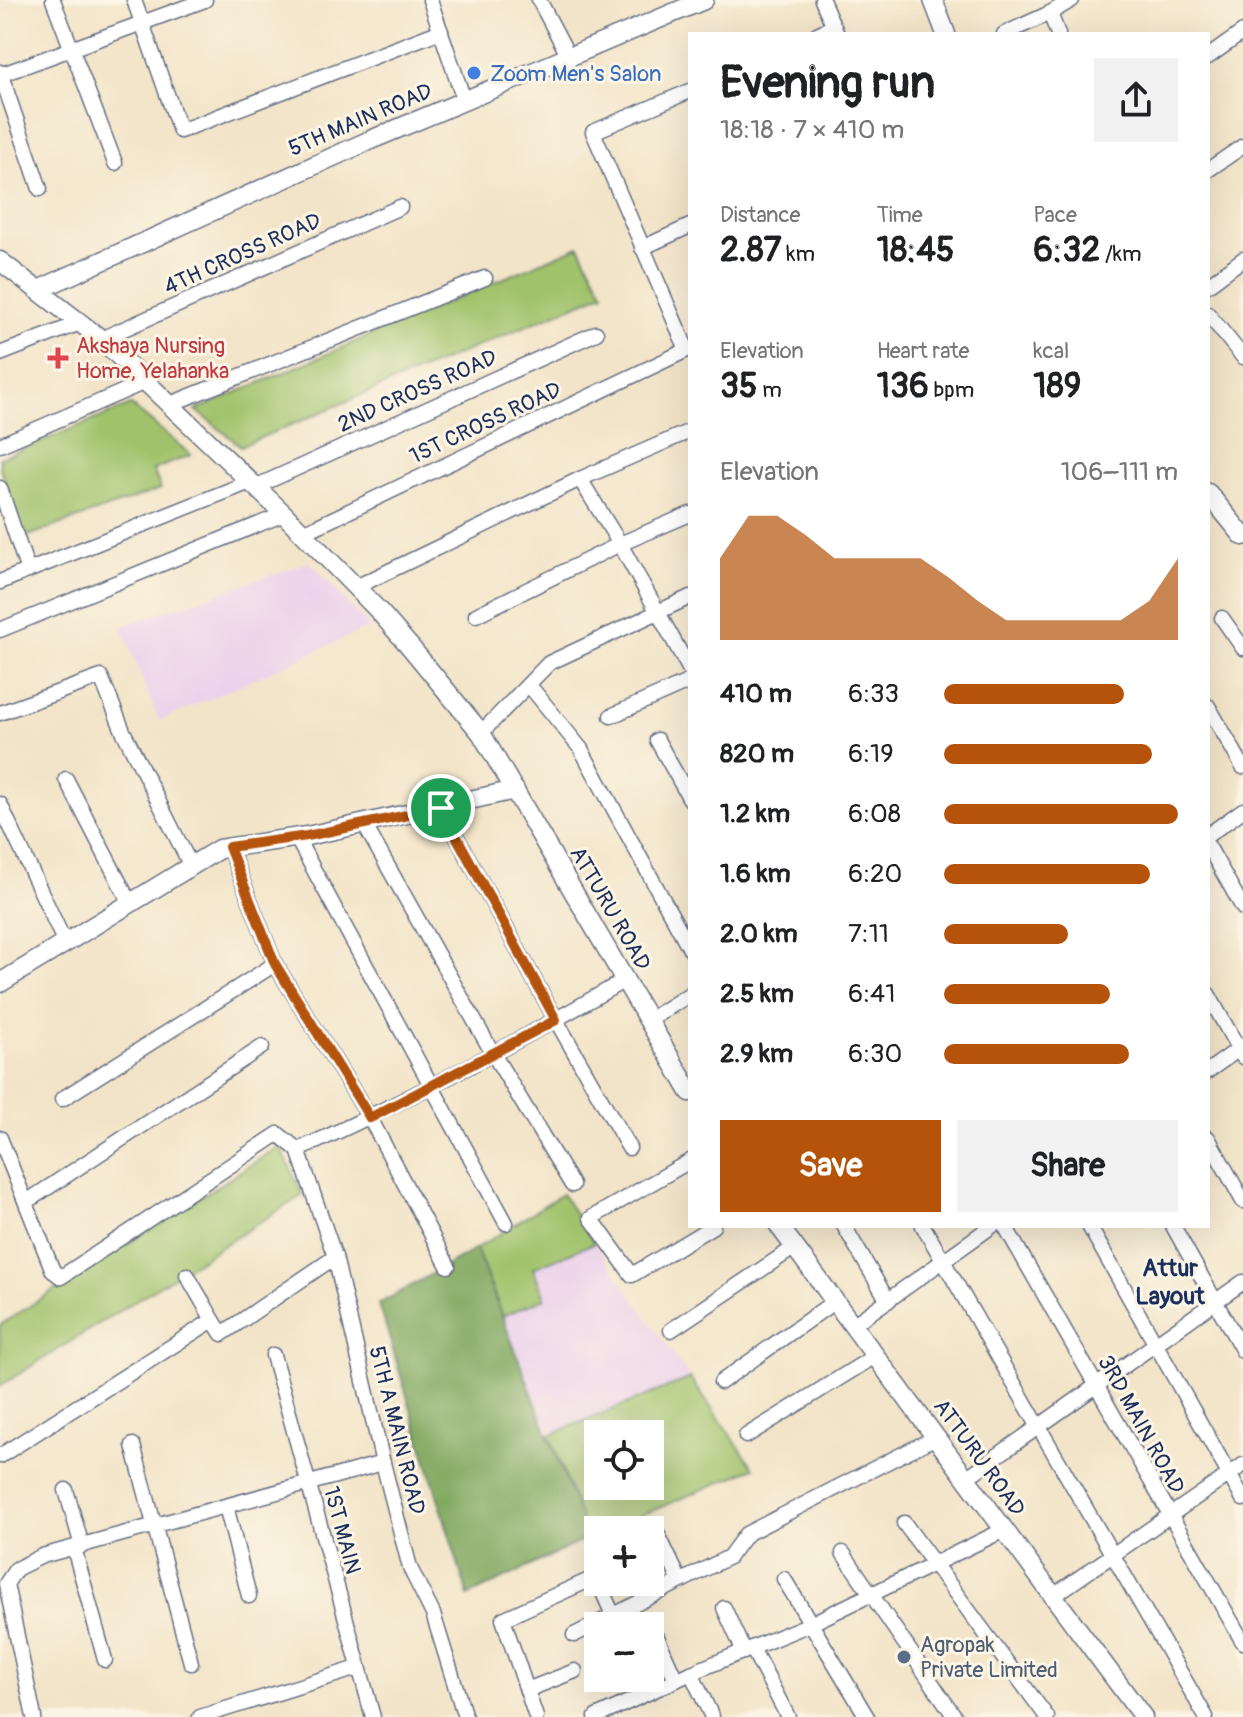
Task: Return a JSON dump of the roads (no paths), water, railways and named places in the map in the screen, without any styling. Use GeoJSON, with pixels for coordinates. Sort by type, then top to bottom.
{"type":"FeatureCollection","features":[{"type":"Feature","properties":{"kind":"street"},"geometry":{"type":"LineString","coordinates":[[53,0],[115,163]]}},
{"type":"Feature","properties":{"kind":"street"},"geometry":{"type":"LineString","coordinates":[[134,0],[180,131],[441,31]]}},
{"type":"Feature","properties":{"kind":"street"},"geometry":{"type":"LineString","coordinates":[[40,189],[0,74],[205,0]]}},
{"type":"Feature","properties":{"kind":"street"},"geometry":{"type":"LineString","coordinates":[[430,0],[464,100]]}},
{"type":"Feature","properties":{"kind":"street"},"geometry":{"type":"LineString","coordinates":[[539,0],[569,57]]}},
{"type":"Feature","properties":{"kind":"street","name":"5TH MAIN ROAD"},"geometry":{"type":"LineString","coordinates":[[38,290],[192,218],[704,0]]}},
{"type":"Feature","properties":{"kind":"street"},"geometry":{"type":"LineString","coordinates":[[822,0],[836,30]]}},
{"type":"Feature","properties":{"kind":"street"},"geometry":{"type":"LineString","coordinates":[[933,0],[945,32]]}},
{"type":"Feature","properties":{"kind":"street"},"geometry":{"type":"LineString","coordinates":[[1008,32],[1072,0]]}},
{"type":"Feature","properties":{"kind":"street"},"geometry":{"type":"LineString","coordinates":[[1050,13],[1057,32]]}},
{"type":"Feature","properties":{"kind":"street"},"geometry":{"type":"LineString","coordinates":[[1210,56],[1243,32]]}},
{"type":"Feature","properties":{"kind":"street"},"geometry":{"type":"LineString","coordinates":[[688,92],[593,132],[642,248],[688,227]]}},
{"type":"Feature","properties":{"kind":"street"},"geometry":{"type":"LineString","coordinates":[[1210,169],[1243,146]]}},
{"type":"Feature","properties":{"kind":"street","name":"4TH CROSS ROAD"},"geometry":{"type":"LineString","coordinates":[[101,339],[400,207]]}},
{"type":"Feature","properties":{"kind":"street","name":"1ST CROSS ROAD"},"geometry":{"type":"LineString","coordinates":[[303,533],[687,350],[642,248]]}},
{"type":"Feature","properties":{"kind":"street"},"geometry":{"type":"LineString","coordinates":[[1210,284],[1243,259]]}},
{"type":"Feature","properties":{"kind":"street","name":"ATTURU ROAD"},"geometry":{"type":"LineString","coordinates":[[0,262],[101,339],[284,514],[378,610],[481,733],[688,1088]]}},
{"type":"Feature","properties":{"kind":"street"},"geometry":{"type":"LineString","coordinates":[[168,405],[485,278]]}},
{"type":"Feature","properties":{"kind":"street"},"geometry":{"type":"LineString","coordinates":[[1210,316],[1243,357]]}},
{"type":"Feature","properties":{"kind":"street"},"geometry":{"type":"LineString","coordinates":[[0,354],[80,323]]}},
{"type":"Feature","properties":{"kind":"street","name":"2ND CROSS ROAD"},"geometry":{"type":"LineString","coordinates":[[0,582],[252,485],[596,333]]}},
{"type":"Feature","properties":{"kind":"street"},"geometry":{"type":"LineString","coordinates":[[0,445],[145,382]]}},
{"type":"Feature","properties":{"kind":"street"},"geometry":{"type":"LineString","coordinates":[[356,587],[580,479],[688,432]]}},
{"type":"Feature","properties":{"kind":"street"},"geometry":{"type":"LineString","coordinates":[[580,479],[688,666]]}},
{"type":"Feature","properties":{"kind":"street"},"geometry":{"type":"LineString","coordinates":[[0,488],[28,571]]}},
{"type":"Feature","properties":{"kind":"street"},"geometry":{"type":"LineString","coordinates":[[1210,495],[1243,536]]}},
{"type":"Feature","properties":{"kind":"street"},"geometry":{"type":"LineString","coordinates":[[0,630],[284,514]]}},
{"type":"Feature","properties":{"kind":"street"},"geometry":{"type":"LineString","coordinates":[[476,615],[620,544],[688,515]]}},
{"type":"Feature","properties":{"kind":"street"},"geometry":{"type":"LineString","coordinates":[[481,733],[549,663],[688,598]]}},
{"type":"Feature","properties":{"kind":"street"},"geometry":{"type":"LineString","coordinates":[[1222,618],[1243,648]]}},
{"type":"Feature","properties":{"kind":"street"},"geometry":{"type":"LineString","coordinates":[[0,713],[101,677],[123,731],[191,866]]}},
{"type":"Feature","properties":{"kind":"street"},"geometry":{"type":"LineString","coordinates":[[611,716],[688,682]]}},
{"type":"Feature","properties":{"kind":"street"},"geometry":{"type":"LineString","coordinates":[[529,685],[581,749],[688,945]]}},
{"type":"Feature","properties":{"kind":"street"},"geometry":{"type":"LineString","coordinates":[[1210,709],[1243,767]]}},
{"type":"Feature","properties":{"kind":"street"},"geometry":{"type":"LineString","coordinates":[[657,740],[688,795]]}},
{"type":"Feature","properties":{"kind":"street"},"geometry":{"type":"LineString","coordinates":[[66,779],[130,903]]}},
{"type":"Feature","properties":{"kind":"street"},"geometry":{"type":"LineString","coordinates":[[0,982],[219,849],[364,824],[515,790]]}},
{"type":"Feature","properties":{"kind":"street"},"geometry":{"type":"LineString","coordinates":[[0,804],[65,943]]}},
{"type":"Feature","properties":{"kind":"street"},"geometry":{"type":"LineString","coordinates":[[441,808],[629,1148]]}},
{"type":"Feature","properties":{"kind":"street"},"geometry":{"type":"LineString","coordinates":[[1210,834],[1243,810]]}},
{"type":"Feature","properties":{"kind":"street"},"geometry":{"type":"LineString","coordinates":[[364,824],[492,1052],[572,1185]]}},
{"type":"Feature","properties":{"kind":"street"},"geometry":{"type":"LineString","coordinates":[[296,837],[506,1223]]}},
{"type":"Feature","properties":{"kind":"street"},"geometry":{"type":"LineString","coordinates":[[229,847],[275,964],[370,1118],[448,1266]]}},
{"type":"Feature","properties":{"kind":"street"},"geometry":{"type":"LineString","coordinates":[[1210,850],[1243,908]]}},
{"type":"Feature","properties":{"kind":"street"},"geometry":{"type":"LineString","coordinates":[[62,1099],[275,964]]}},
{"type":"Feature","properties":{"kind":"street"},"geometry":{"type":"LineString","coordinates":[[0,1138],[53,1271],[61,1277],[278,1134],[298,1150],[370,1118],[625,980]]}},
{"type":"Feature","properties":{"kind":"street"},"geometry":{"type":"LineString","coordinates":[[649,1020],[688,995]]}},
{"type":"Feature","properties":{"kind":"street"},"geometry":{"type":"LineString","coordinates":[[1210,997],[1242,1051],[1210,1070]]}},
{"type":"Feature","properties":{"kind":"street"},"geometry":{"type":"LineString","coordinates":[[26,1202],[262,1047]]}},
{"type":"Feature","properties":{"kind":"street"},"geometry":{"type":"LineString","coordinates":[[1210,1142],[1243,1201]]}},
{"type":"Feature","properties":{"kind":"street","name":"5TH A MAIN ROAD"},"geometry":{"type":"LineString","coordinates":[[298,1150],[335,1257],[410,1568],[433,1614],[465,1717]]}},
{"type":"Feature","properties":{"kind":"street"},"geometry":{"type":"LineString","coordinates":[[688,1162],[591,1218],[632,1275],[710,1228]]}},
{"type":"Feature","properties":{"kind":"street","name":"ATTURU ROAD"},"geometry":{"type":"LineString","coordinates":[[781,1228],[1143,1717]]}},
{"type":"Feature","properties":{"kind":"street"},"geometry":{"type":"LineString","coordinates":[[845,1228],[888,1301]]}},
{"type":"Feature","properties":{"kind":"street"},"geometry":{"type":"LineString","coordinates":[[924,1228],[1206,1717]]}},
{"type":"Feature","properties":{"kind":"street"},"geometry":{"type":"LineString","coordinates":[[853,1325],[989,1228]]}},
{"type":"Feature","properties":{"kind":"street","name":"3RD MAIN ROAD"},"geometry":{"type":"LineString","coordinates":[[1006,1228],[1243,1642]]}},
{"type":"Feature","properties":{"kind":"street"},"geometry":{"type":"LineString","coordinates":[[1090,1228],[1243,1499]]}},
{"type":"Feature","properties":{"kind":"street"},"geometry":{"type":"LineString","coordinates":[[1174,1228],[1243,1351]]}},
{"type":"Feature","properties":{"kind":"street"},"geometry":{"type":"LineString","coordinates":[[671,1330],[795,1247]]}},
{"type":"Feature","properties":{"kind":"street"},"geometry":{"type":"LineString","coordinates":[[187,1275],[222,1334],[335,1257]]}},
{"type":"Feature","properties":{"kind":"street"},"geometry":{"type":"LineString","coordinates":[[966,1478],[1243,1282]]}},
{"type":"Feature","properties":{"kind":"street"},"geometry":{"type":"LineString","coordinates":[[721,1382],[835,1301]]}},
{"type":"Feature","properties":{"kind":"street"},"geometry":{"type":"LineString","coordinates":[[0,1456],[213,1320]]}},
{"type":"Feature","properties":{"kind":"street","name":"1ST MAIN"},"geometry":{"type":"LineString","coordinates":[[273,1355],[373,1717]]}},
{"type":"Feature","properties":{"kind":"street"},"geometry":{"type":"LineString","coordinates":[[746,1436],[875,1356]]}},
{"type":"Feature","properties":{"kind":"street"},"geometry":{"type":"LineString","coordinates":[[619,1612],[729,1557],[746,1534],[936,1437]]}},
{"type":"Feature","properties":{"kind":"street"},"geometry":{"type":"LineString","coordinates":[[133,1445],[191,1663]]}},
{"type":"Feature","properties":{"kind":"street"},"geometry":{"type":"LineString","coordinates":[[34,1717],[6,1584],[16,1569],[42,1556],[383,1463]]}},
{"type":"Feature","properties":{"kind":"street"},"geometry":{"type":"LineString","coordinates":[[1053,1596],[1243,1465]]}},
{"type":"Feature","properties":{"kind":"street"},"geometry":{"type":"LineString","coordinates":[[66,1490],[105,1660]]}},
{"type":"Feature","properties":{"kind":"street"},"geometry":{"type":"LineString","coordinates":[[226,1506],[249,1596]]}},
{"type":"Feature","properties":{"kind":"street"},"geometry":{"type":"LineString","coordinates":[[904,1523],[1047,1717]]}},
{"type":"Feature","properties":{"kind":"street"},"geometry":{"type":"LineString","coordinates":[[596,1717],[691,1673],[810,1624],[1004,1530]]}},
{"type":"Feature","properties":{"kind":"street"},"geometry":{"type":"LineString","coordinates":[[664,1547],[680,1581]]}},
{"type":"Feature","properties":{"kind":"street"},"geometry":{"type":"LineString","coordinates":[[843,1553],[955,1717]]}},
{"type":"Feature","properties":{"kind":"street"},"geometry":{"type":"LineString","coordinates":[[536,1717],[503,1619],[596,1577],[612,1612]]}},
{"type":"Feature","properties":{"kind":"street"},"geometry":{"type":"LineString","coordinates":[[784,1579],[867,1717]]}},
{"type":"Feature","properties":{"kind":"street"},"geometry":{"type":"LineString","coordinates":[[724,1608],[788,1717]]}},
{"type":"Feature","properties":{"kind":"street"},"geometry":{"type":"LineString","coordinates":[[574,1635],[584,1630]]}},
{"type":"Feature","properties":{"kind":"street"},"geometry":{"type":"LineString","coordinates":[[664,1653],[676,1680]]}},
{"type":"Feature","properties":{"kind":"street"},"geometry":{"type":"LineString","coordinates":[[200,1717],[358,1668]]}},
{"type":"Feature","properties":{"kind":"street"},"geometry":{"type":"LineString","coordinates":[[527,1690],[575,1671]]}},
{"type":"Feature","properties":{"kind":"street"},"geometry":{"type":"LineString","coordinates":[[691,1673],[712,1717]]}},
{"type":"Feature","properties":{"kind":"place","name":"Zoom Men's Salon"},"geometry":{"type":"Point","coordinates":[474,73]}},
{"type":"Feature","properties":{"kind":"place","name":"Akshaya Nursing Home, Yelahanka"},"geometry":{"type":"Point","coordinates":[58,358]}},
{"type":"Feature","properties":{"kind":"place","name":"Agropak Private Limited"},"geometry":{"type":"Point","coordinates":[904,1657]}},
{"type":"Feature","properties":{"kind":"district","name":"Attur Layout"},"geometry":{"type":"Point","coordinates":[1170,1282]}}]}
